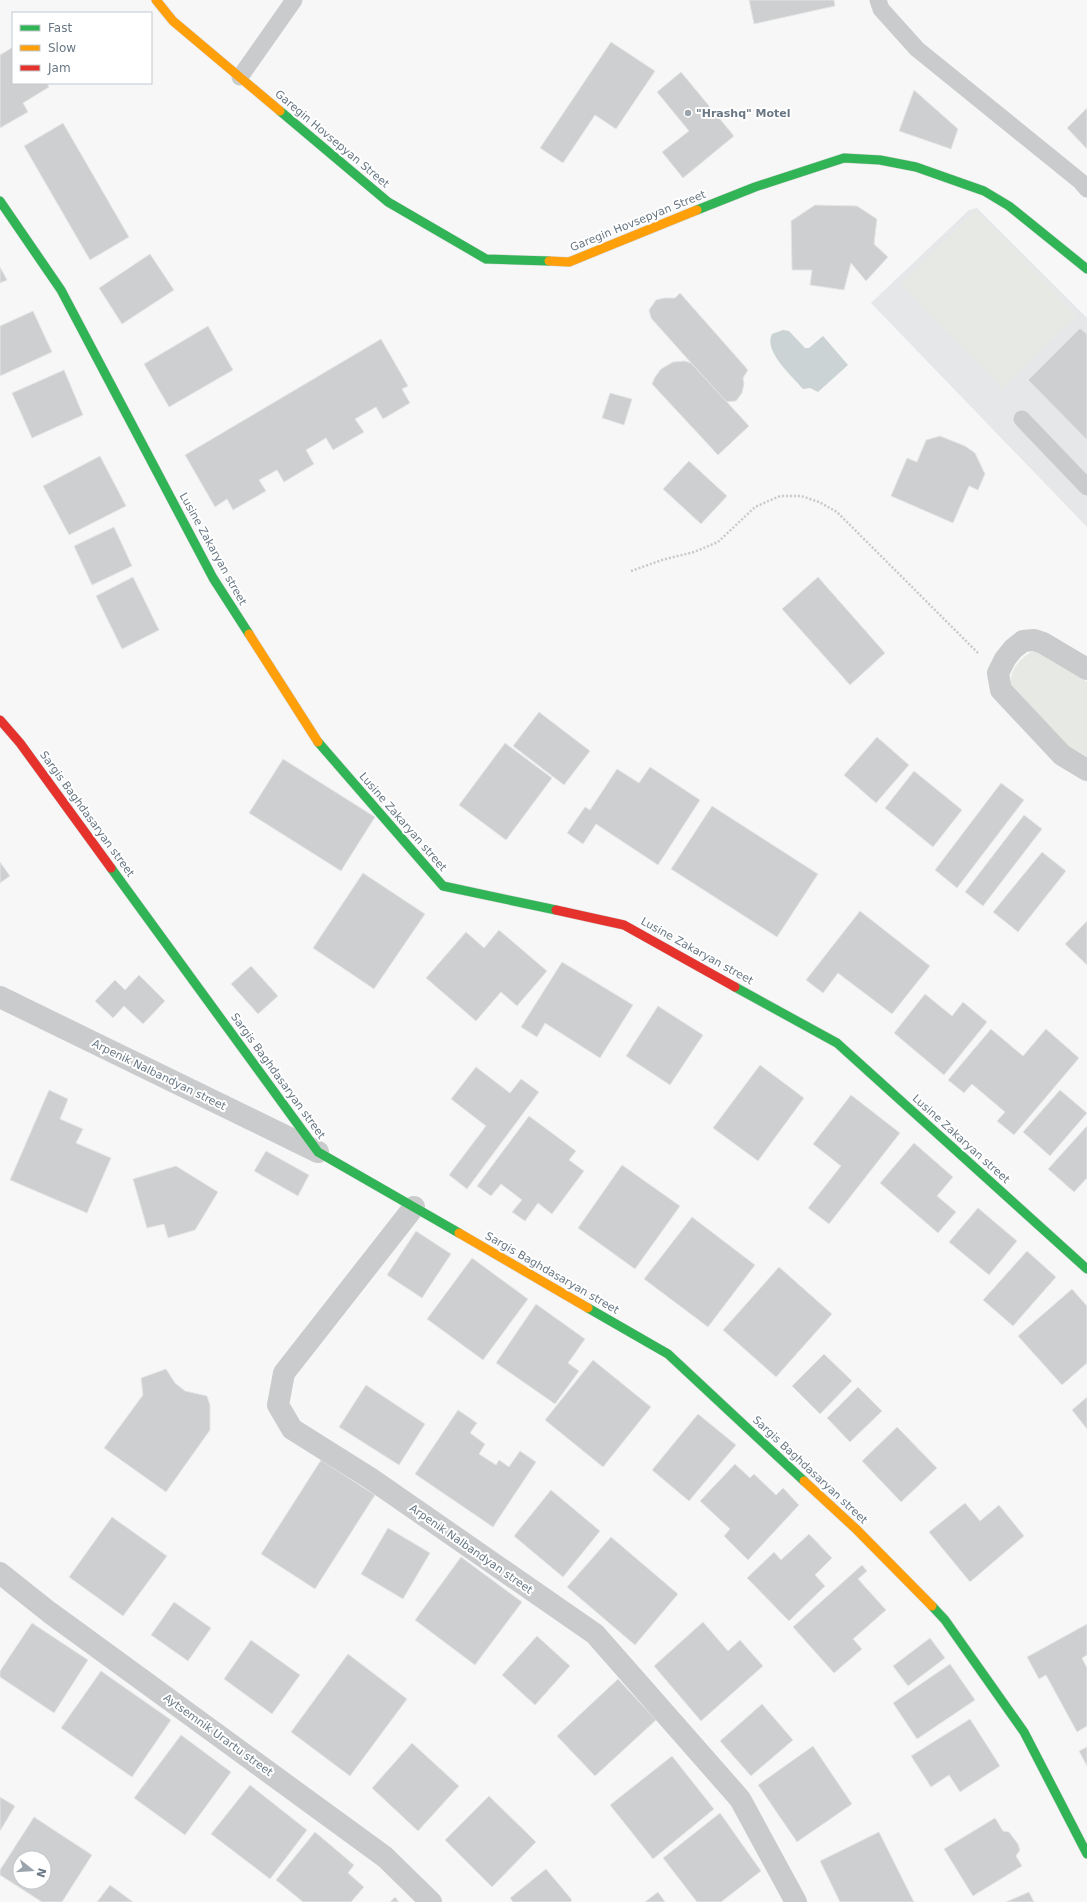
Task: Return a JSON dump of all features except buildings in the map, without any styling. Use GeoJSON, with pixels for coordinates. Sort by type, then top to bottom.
{"type":"FeatureCollection","features":[{"type":"Feature","properties":{"kind":"street","name":"Garegin Hovsepyan Street"},"geometry":{"type":"LineString","coordinates":[[156,0],[173,21],[388,202],[486,259],[569,262],[755,187],[844,158],[880,160],[916,167],[984,191],[1009,206],[1087,268]]}},
{"type":"Feature","properties":{"kind":"street","name":"Lusine Zakaryan street"},"geometry":{"type":"LineString","coordinates":[[0,202],[61,290],[212,578],[313,736],[444,886],[624,925],[837,1043],[1087,1269]]}},
{"type":"Feature","properties":{"kind":"street"},"geometry":{"type":"LineString","coordinates":[[1087,669],[1043,643],[1034,640],[1023,641],[1013,649],[1005,659],[998,674],[1001,690],[1062,754],[1087,770]]}},
{"type":"Feature","properties":{"kind":"street","name":"Sargis Baghdasaryan street"},"geometry":{"type":"LineString","coordinates":[[0,720],[20,743],[318,1152],[668,1354],[856,1528],[949,1626],[1024,1732],[1087,1854]]}},
{"type":"Feature","properties":{"kind":"street","name":"Arpenik Nalbandyan street"},"geometry":{"type":"LineString","coordinates":[[0,997],[318,1152]]}},
{"type":"Feature","properties":{"kind":"street","name":"Arpenik Nalbandyan street"},"geometry":{"type":"LineString","coordinates":[[414,1207],[284,1373],[278,1405],[292,1429],[370,1478],[595,1634],[740,1799],[796,1902]]}},
{"type":"Feature","properties":{"kind":"street","name":"Aytsemnik Urartu street"},"geometry":{"type":"LineString","coordinates":[[0,1573],[49,1612],[385,1857],[431,1902]]}},
{"type":"Feature","properties":{"kind":"lane"},"geometry":{"type":"LineString","coordinates":[[240,77],[294,0]]}},
{"type":"Feature","properties":{"kind":"lane"},"geometry":{"type":"LineString","coordinates":[[878,0],[881,9],[917,49],[1085,181]]}},
{"type":"Feature","properties":{"kind":"lane"},"geometry":{"type":"LineString","coordinates":[[1022,419],[1087,487]]}},
{"type":"Feature","properties":{"kind":"path"},"geometry":{"type":"LineString","coordinates":[[632,571],[662,560],[694,552],[718,542],[755,507],[780,496],[801,496],[819,502],[837,512],[998,674]]}},
{"type":"Feature","properties":{"kind":"shaded area"},"geometry":{"type":"Polygon","coordinates":[[[977,208],[1087,318],[1087,527],[871,303],[969,210],[977,208]]]}},
{"type":"Feature","properties":{"kind":"shaded area"},"geometry":{"type":"Polygon","coordinates":[[[976,211],[1077,315],[1002,388],[901,284],[976,211]]]}},
{"type":"Feature","properties":{"kind":"shaded area"},"geometry":{"type":"Polygon","coordinates":[[[783,330],[789,331],[805,348],[809,348],[823,336],[848,365],[818,392],[810,388],[803,389],[780,363],[772,348],[770,341],[772,334],[783,330]]]}},
{"type":"Feature","properties":{"kind":"shaded area"},"geometry":{"type":"Polygon","coordinates":[[[1031,652],[1053,658],[1087,682],[1087,757],[1062,743],[1055,737],[1030,710],[1013,687],[1011,677],[1014,668],[1031,652]]]}},
{"type":"Feature","properties":{"kind":"traffic: fast"},"geometry":{"type":"LineString","coordinates":[[280,111],[388,202],[486,259],[549,261]]}},
{"type":"Feature","properties":{"kind":"traffic: fast"},"geometry":{"type":"LineString","coordinates":[[697,210],[755,187],[844,158],[880,160],[916,167],[984,191],[1009,206],[1087,269]]}},
{"type":"Feature","properties":{"kind":"traffic: fast"},"geometry":{"type":"LineString","coordinates":[[0,201],[61,290],[213,578],[249,634]]}},
{"type":"Feature","properties":{"kind":"traffic: fast"},"geometry":{"type":"LineString","coordinates":[[318,742],[443,886],[556,910]]}},
{"type":"Feature","properties":{"kind":"traffic: fast"},"geometry":{"type":"LineString","coordinates":[[111,868],[318,1152],[459,1233]]}},
{"type":"Feature","properties":{"kind":"traffic: fast"},"geometry":{"type":"LineString","coordinates":[[735,987],[837,1043],[1087,1269]]}},
{"type":"Feature","properties":{"kind":"traffic: fast"},"geometry":{"type":"LineString","coordinates":[[588,1308],[668,1354],[804,1481]]}},
{"type":"Feature","properties":{"kind":"traffic: fast"},"geometry":{"type":"LineString","coordinates":[[932,1606],[945,1620],[1024,1732],[1087,1854]]}},
{"type":"Feature","properties":{"kind":"traffic: slow"},"geometry":{"type":"LineString","coordinates":[[156,0],[173,21],[280,111]]}},
{"type":"Feature","properties":{"kind":"traffic: slow"},"geometry":{"type":"LineString","coordinates":[[549,261],[569,262],[697,210]]}},
{"type":"Feature","properties":{"kind":"traffic: slow"},"geometry":{"type":"LineString","coordinates":[[249,634],[318,742]]}},
{"type":"Feature","properties":{"kind":"traffic: slow"},"geometry":{"type":"LineString","coordinates":[[459,1233],[588,1308]]}},
{"type":"Feature","properties":{"kind":"traffic: slow"},"geometry":{"type":"LineString","coordinates":[[804,1481],[856,1529],[932,1606]]}},
{"type":"Feature","properties":{"kind":"traffic: jam"},"geometry":{"type":"LineString","coordinates":[[0,720],[20,743],[111,868]]}},
{"type":"Feature","properties":{"kind":"traffic: jam"},"geometry":{"type":"LineString","coordinates":[[556,910],[624,925],[735,987]]}},
{"type":"Feature","properties":{"kind":"place","name":"\"Hrashq\" Motel"},"geometry":{"type":"Point","coordinates":[688,113]}}]}
